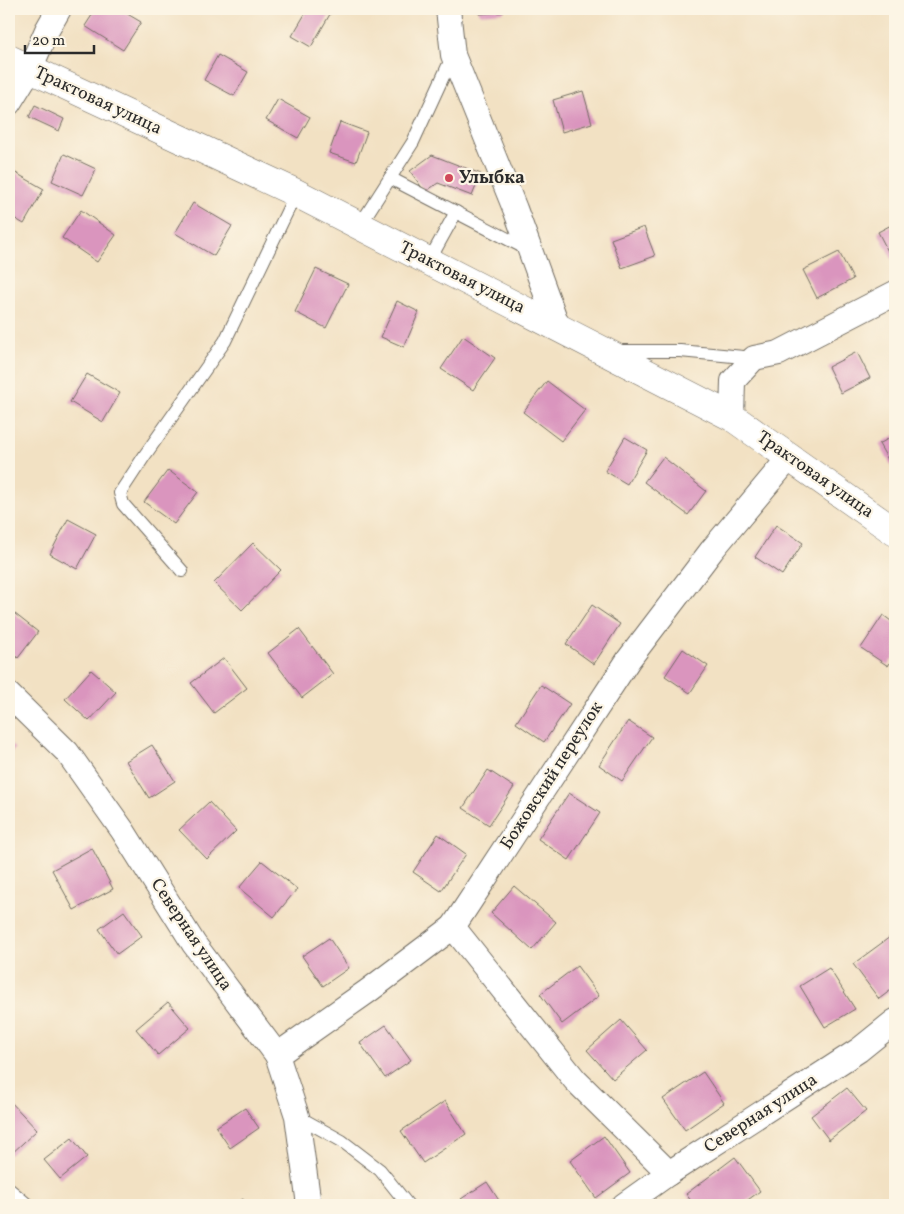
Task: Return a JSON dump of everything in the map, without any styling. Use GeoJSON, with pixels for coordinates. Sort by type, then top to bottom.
{"type":"FeatureCollection","features":[{"type":"Feature","properties":{"kind":"street"},"geometry":{"type":"LineString","coordinates":[[9,103],[20,64],[47,30],[59,9]]}},
{"type":"Feature","properties":{"kind":"street"},"geometry":{"type":"LineString","coordinates":[[448,9],[453,56],[531,251],[558,328]]}},
{"type":"Feature","properties":{"kind":"street","name":"Трактовая улица"},"geometry":{"type":"LineString","coordinates":[[20,64],[296,193],[732,417],[895,532]]}},
{"type":"Feature","properties":{"kind":"street"},"geometry":{"type":"LineString","coordinates":[[732,417],[732,381],[754,358],[779,353],[895,293]]}},
{"type":"Feature","properties":{"kind":"street","name":"Божовский переулок"},"geometry":{"type":"LineString","coordinates":[[277,1055],[368,991],[453,927],[629,659],[712,550],[789,458]]}},
{"type":"Feature","properties":{"kind":"street","name":"Северная улица"},"geometry":{"type":"LineString","coordinates":[[9,695],[67,752],[123,831],[194,944],[277,1055],[297,1116],[309,1205]]}},
{"type":"Feature","properties":{"kind":"street"},"geometry":{"type":"LineString","coordinates":[[453,927],[575,1080],[670,1173]]}},
{"type":"Feature","properties":{"kind":"street","name":"Северная улица"},"geometry":{"type":"LineString","coordinates":[[624,1205],[860,1050],[895,1021]]}},
{"type":"Feature","properties":{"kind":"lane"},"geometry":{"type":"LineString","coordinates":[[360,225],[413,142],[453,56]]}},
{"type":"Feature","properties":{"kind":"lane"},"geometry":{"type":"LineString","coordinates":[[390,178],[531,251]]}},
{"type":"Feature","properties":{"kind":"lane"},"geometry":{"type":"LineString","coordinates":[[182,571],[123,504],[120,493],[225,340],[296,193]]}},
{"type":"Feature","properties":{"kind":"lane"},"geometry":{"type":"LineString","coordinates":[[429,261],[456,212]]}},
{"type":"Feature","properties":{"kind":"lane"},"geometry":{"type":"LineString","coordinates":[[602,351],[680,351],[754,358]]}},
{"type":"Feature","properties":{"kind":"lane"},"geometry":{"type":"LineString","coordinates":[[297,1116],[342,1141],[380,1170],[408,1205]]}},
{"type":"Feature","properties":{"kind":"lane"},"geometry":{"type":"LineString","coordinates":[[9,1189],[28,1205]]}},
{"type":"Feature","properties":{"kind":"building"},"geometry":{"type":"Polygon","coordinates":[[[96,9],[119,9],[141,22],[123,50],[85,26],[96,9]]]}},
{"type":"Feature","properties":{"kind":"building"},"geometry":{"type":"Polygon","coordinates":[[[308,9],[333,9],[311,47],[292,36],[308,9]]]}},
{"type":"Feature","properties":{"kind":"building"},"geometry":{"type":"Polygon","coordinates":[[[478,9],[504,9],[504,12],[479,14],[478,9]]]}},
{"type":"Feature","properties":{"kind":"building"},"geometry":{"type":"Polygon","coordinates":[[[218,55],[248,72],[234,96],[204,80],[218,55]]]}},
{"type":"Feature","properties":{"kind":"building"},"geometry":{"type":"Polygon","coordinates":[[[583,91],[592,123],[562,132],[553,100],[583,91]]]}},
{"type":"Feature","properties":{"kind":"building"},"geometry":{"type":"Polygon","coordinates":[[[278,99],[310,117],[298,138],[266,120],[278,99]]]}},
{"type":"Feature","properties":{"kind":"building"},"geometry":{"type":"Polygon","coordinates":[[[35,105],[64,119],[59,131],[29,117],[35,105]]]}},
{"type":"Feature","properties":{"kind":"building"},"geometry":{"type":"Polygon","coordinates":[[[340,122],[367,132],[356,162],[329,153],[340,122]]]}},
{"type":"Feature","properties":{"kind":"building"},"geometry":{"type":"Polygon","coordinates":[[[64,154],[96,169],[83,195],[52,181],[64,154]]]}},
{"type":"Feature","properties":{"kind":"building"},"geometry":{"type":"Polygon","coordinates":[[[432,155],[481,174],[472,196],[438,183],[425,192],[410,171],[432,155]]]}},
{"type":"Feature","properties":{"kind":"building"},"geometry":{"type":"Polygon","coordinates":[[[14,172],[44,189],[24,224],[9,215],[9,181],[14,172]]]}},
{"type":"Feature","properties":{"kind":"building"},"geometry":{"type":"Polygon","coordinates":[[[193,203],[232,226],[214,256],[175,233],[193,203]]]}},
{"type":"Feature","properties":{"kind":"building"},"geometry":{"type":"Polygon","coordinates":[[[81,210],[116,235],[97,262],[62,238],[81,210]]]}},
{"type":"Feature","properties":{"kind":"building"},"geometry":{"type":"Polygon","coordinates":[[[895,223],[895,260],[893,261],[878,232],[895,223]]]}},
{"type":"Feature","properties":{"kind":"building"},"geometry":{"type":"Polygon","coordinates":[[[644,227],[655,256],[622,268],[611,239],[644,227]]]}},
{"type":"Feature","properties":{"kind":"building"},"geometry":{"type":"Polygon","coordinates":[[[839,252],[853,279],[817,298],[803,270],[839,252]]]}},
{"type":"Feature","properties":{"kind":"building"},"geometry":{"type":"Polygon","coordinates":[[[316,269],[348,284],[326,328],[295,312],[316,269]]]}},
{"type":"Feature","properties":{"kind":"building"},"geometry":{"type":"Polygon","coordinates":[[[397,301],[419,312],[404,347],[381,337],[397,301]]]}},
{"type":"Feature","properties":{"kind":"building"},"geometry":{"type":"Polygon","coordinates":[[[463,336],[495,358],[473,390],[441,369],[463,336]]]}},
{"type":"Feature","properties":{"kind":"building"},"geometry":{"type":"Polygon","coordinates":[[[857,352],[870,378],[841,393],[828,367],[857,352]]]}},
{"type":"Feature","properties":{"kind":"building"},"geometry":{"type":"Polygon","coordinates":[[[87,374],[120,393],[103,422],[70,402],[87,374]]]}},
{"type":"Feature","properties":{"kind":"building"},"geometry":{"type":"Polygon","coordinates":[[[547,381],[585,410],[561,441],[523,412],[547,381]]]}},
{"type":"Feature","properties":{"kind":"building"},"geometry":{"type":"Polygon","coordinates":[[[895,435],[895,472],[879,444],[895,435]]]}},
{"type":"Feature","properties":{"kind":"building"},"geometry":{"type":"Polygon","coordinates":[[[625,437],[647,450],[627,484],[605,471],[625,437]]]}},
{"type":"Feature","properties":{"kind":"building"},"geometry":{"type":"Polygon","coordinates":[[[663,457],[706,491],[688,515],[644,482],[663,457]]]}},
{"type":"Feature","properties":{"kind":"building"},"geometry":{"type":"Polygon","coordinates":[[[168,470],[198,492],[174,524],[144,502],[168,470]]]}},
{"type":"Feature","properties":{"kind":"building"},"geometry":{"type":"Polygon","coordinates":[[[68,519],[96,534],[77,569],[50,554],[68,519]]]}},
{"type":"Feature","properties":{"kind":"building"},"geometry":{"type":"Polygon","coordinates":[[[776,525],[803,543],[782,575],[755,557],[776,525]]]}},
{"type":"Feature","properties":{"kind":"building"},"geometry":{"type":"Polygon","coordinates":[[[253,543],[281,570],[242,610],[214,583],[253,543]]]}},
{"type":"Feature","properties":{"kind":"building"},"geometry":{"type":"Polygon","coordinates":[[[592,605],[620,624],[594,664],[566,644],[592,605]]]}},
{"type":"Feature","properties":{"kind":"building"},"geometry":{"type":"Polygon","coordinates":[[[10,610],[38,632],[18,658],[9,651],[10,610]]]}},
{"type":"Feature","properties":{"kind":"building"},"geometry":{"type":"Polygon","coordinates":[[[883,615],[895,624],[895,655],[888,666],[861,648],[883,615]]]}},
{"type":"Feature","properties":{"kind":"building"},"geometry":{"type":"Polygon","coordinates":[[[299,629],[333,674],[302,698],[268,653],[299,629]]]}},
{"type":"Feature","properties":{"kind":"building"},"geometry":{"type":"Polygon","coordinates":[[[683,649],[708,666],[690,693],[665,676],[683,649]]]}},
{"type":"Feature","properties":{"kind":"building"},"geometry":{"type":"Polygon","coordinates":[[[224,658],[247,688],[214,713],[191,683],[224,658]]]}},
{"type":"Feature","properties":{"kind":"building"},"geometry":{"type":"Polygon","coordinates":[[[91,670],[116,692],[89,721],[65,699],[91,670]]]}},
{"type":"Feature","properties":{"kind":"building"},"geometry":{"type":"Polygon","coordinates":[[[541,685],[570,704],[544,742],[516,723],[541,685]]]}},
{"type":"Feature","properties":{"kind":"building"},"geometry":{"type":"Polygon","coordinates":[[[628,721],[652,737],[622,781],[599,765],[628,721]]]}},
{"type":"Feature","properties":{"kind":"building"},"geometry":{"type":"Polygon","coordinates":[[[9,742],[15,749],[9,755],[9,742]]]}},
{"type":"Feature","properties":{"kind":"building"},"geometry":{"type":"Polygon","coordinates":[[[152,745],[175,781],[149,798],[126,761],[152,745]]]}},
{"type":"Feature","properties":{"kind":"building"},"geometry":{"type":"Polygon","coordinates":[[[488,770],[514,787],[489,825],[463,808],[488,770]]]}},
{"type":"Feature","properties":{"kind":"building"},"geometry":{"type":"Polygon","coordinates":[[[569,793],[600,813],[569,860],[538,839],[569,793]]]}},
{"type":"Feature","properties":{"kind":"building"},"geometry":{"type":"Polygon","coordinates":[[[209,802],[236,831],[207,859],[179,830],[209,802]]]}},
{"type":"Feature","properties":{"kind":"building"},"geometry":{"type":"Polygon","coordinates":[[[438,834],[466,854],[441,891],[413,872],[438,834]]]}},
{"type":"Feature","properties":{"kind":"building"},"geometry":{"type":"Polygon","coordinates":[[[92,848],[113,889],[74,910],[52,870],[92,848]]]}},
{"type":"Feature","properties":{"kind":"building"},"geometry":{"type":"Polygon","coordinates":[[[262,861],[297,889],[274,917],[239,888],[262,861]]]}},
{"type":"Feature","properties":{"kind":"building"},"geometry":{"type":"Polygon","coordinates":[[[514,886],[556,922],[532,950],[491,913],[514,886]]]}},
{"type":"Feature","properties":{"kind":"building"},"geometry":{"type":"Polygon","coordinates":[[[124,911],[142,936],[117,954],[99,929],[124,911]]]}},
{"type":"Feature","properties":{"kind":"building"},"geometry":{"type":"Polygon","coordinates":[[[890,937],[895,944],[895,987],[879,999],[853,964],[890,937]]]}},
{"type":"Feature","properties":{"kind":"building"},"geometry":{"type":"Polygon","coordinates":[[[329,938],[349,968],[323,986],[302,956],[329,938]]]}},
{"type":"Feature","properties":{"kind":"building"},"geometry":{"type":"Polygon","coordinates":[[[577,966],[599,996],[562,1024],[540,994],[577,966]]]}},
{"type":"Feature","properties":{"kind":"building"},"geometry":{"type":"Polygon","coordinates":[[[829,968],[855,1009],[825,1027],[800,986],[829,968]]]}},
{"type":"Feature","properties":{"kind":"building"},"geometry":{"type":"Polygon","coordinates":[[[168,1002],[190,1028],[158,1055],[136,1029],[168,1002]]]}},
{"type":"Feature","properties":{"kind":"building"},"geometry":{"type":"Polygon","coordinates":[[[621,1020],[647,1050],[613,1079],[587,1050],[621,1020]]]}},
{"type":"Feature","properties":{"kind":"building"},"geometry":{"type":"Polygon","coordinates":[[[386,1025],[411,1060],[385,1078],[360,1043],[386,1025]]]}},
{"type":"Feature","properties":{"kind":"building"},"geometry":{"type":"Polygon","coordinates":[[[703,1072],[724,1103],[685,1130],[663,1099],[703,1072]]]}},
{"type":"Feature","properties":{"kind":"building"},"geometry":{"type":"Polygon","coordinates":[[[847,1088],[866,1111],[829,1140],[811,1116],[847,1088]]]}},
{"type":"Feature","properties":{"kind":"building"},"geometry":{"type":"Polygon","coordinates":[[[9,1100],[37,1130],[10,1155],[9,1154],[9,1100]]]}},
{"type":"Feature","properties":{"kind":"building"},"geometry":{"type":"Polygon","coordinates":[[[445,1101],[466,1134],[423,1163],[401,1131],[445,1101]]]}},
{"type":"Feature","properties":{"kind":"building"},"geometry":{"type":"Polygon","coordinates":[[[245,1108],[259,1128],[230,1148],[216,1127],[245,1108]]]}},
{"type":"Feature","properties":{"kind":"building"},"geometry":{"type":"Polygon","coordinates":[[[604,1136],[630,1173],[596,1198],[570,1161],[604,1136]]]}},
{"type":"Feature","properties":{"kind":"building"},"geometry":{"type":"Polygon","coordinates":[[[72,1138],[87,1157],[60,1179],[44,1160],[72,1138]]]}},
{"type":"Feature","properties":{"kind":"building"},"geometry":{"type":"Polygon","coordinates":[[[735,1157],[760,1191],[741,1205],[694,1205],[686,1194],[735,1157]]]}},
{"type":"Feature","properties":{"kind":"building"},"geometry":{"type":"Polygon","coordinates":[[[487,1182],[502,1205],[465,1205],[461,1199],[487,1182]]]}},
{"type":"Feature","properties":{"kind":"building"},"geometry":{"type":"Polygon","coordinates":[[[243,1199],[246,1205],[233,1205],[243,1199]]]}},
{"type":"Feature","properties":{"kind":"place","name":"Улыбка"},"geometry":{"type":"Point","coordinates":[449,178]}}]}
